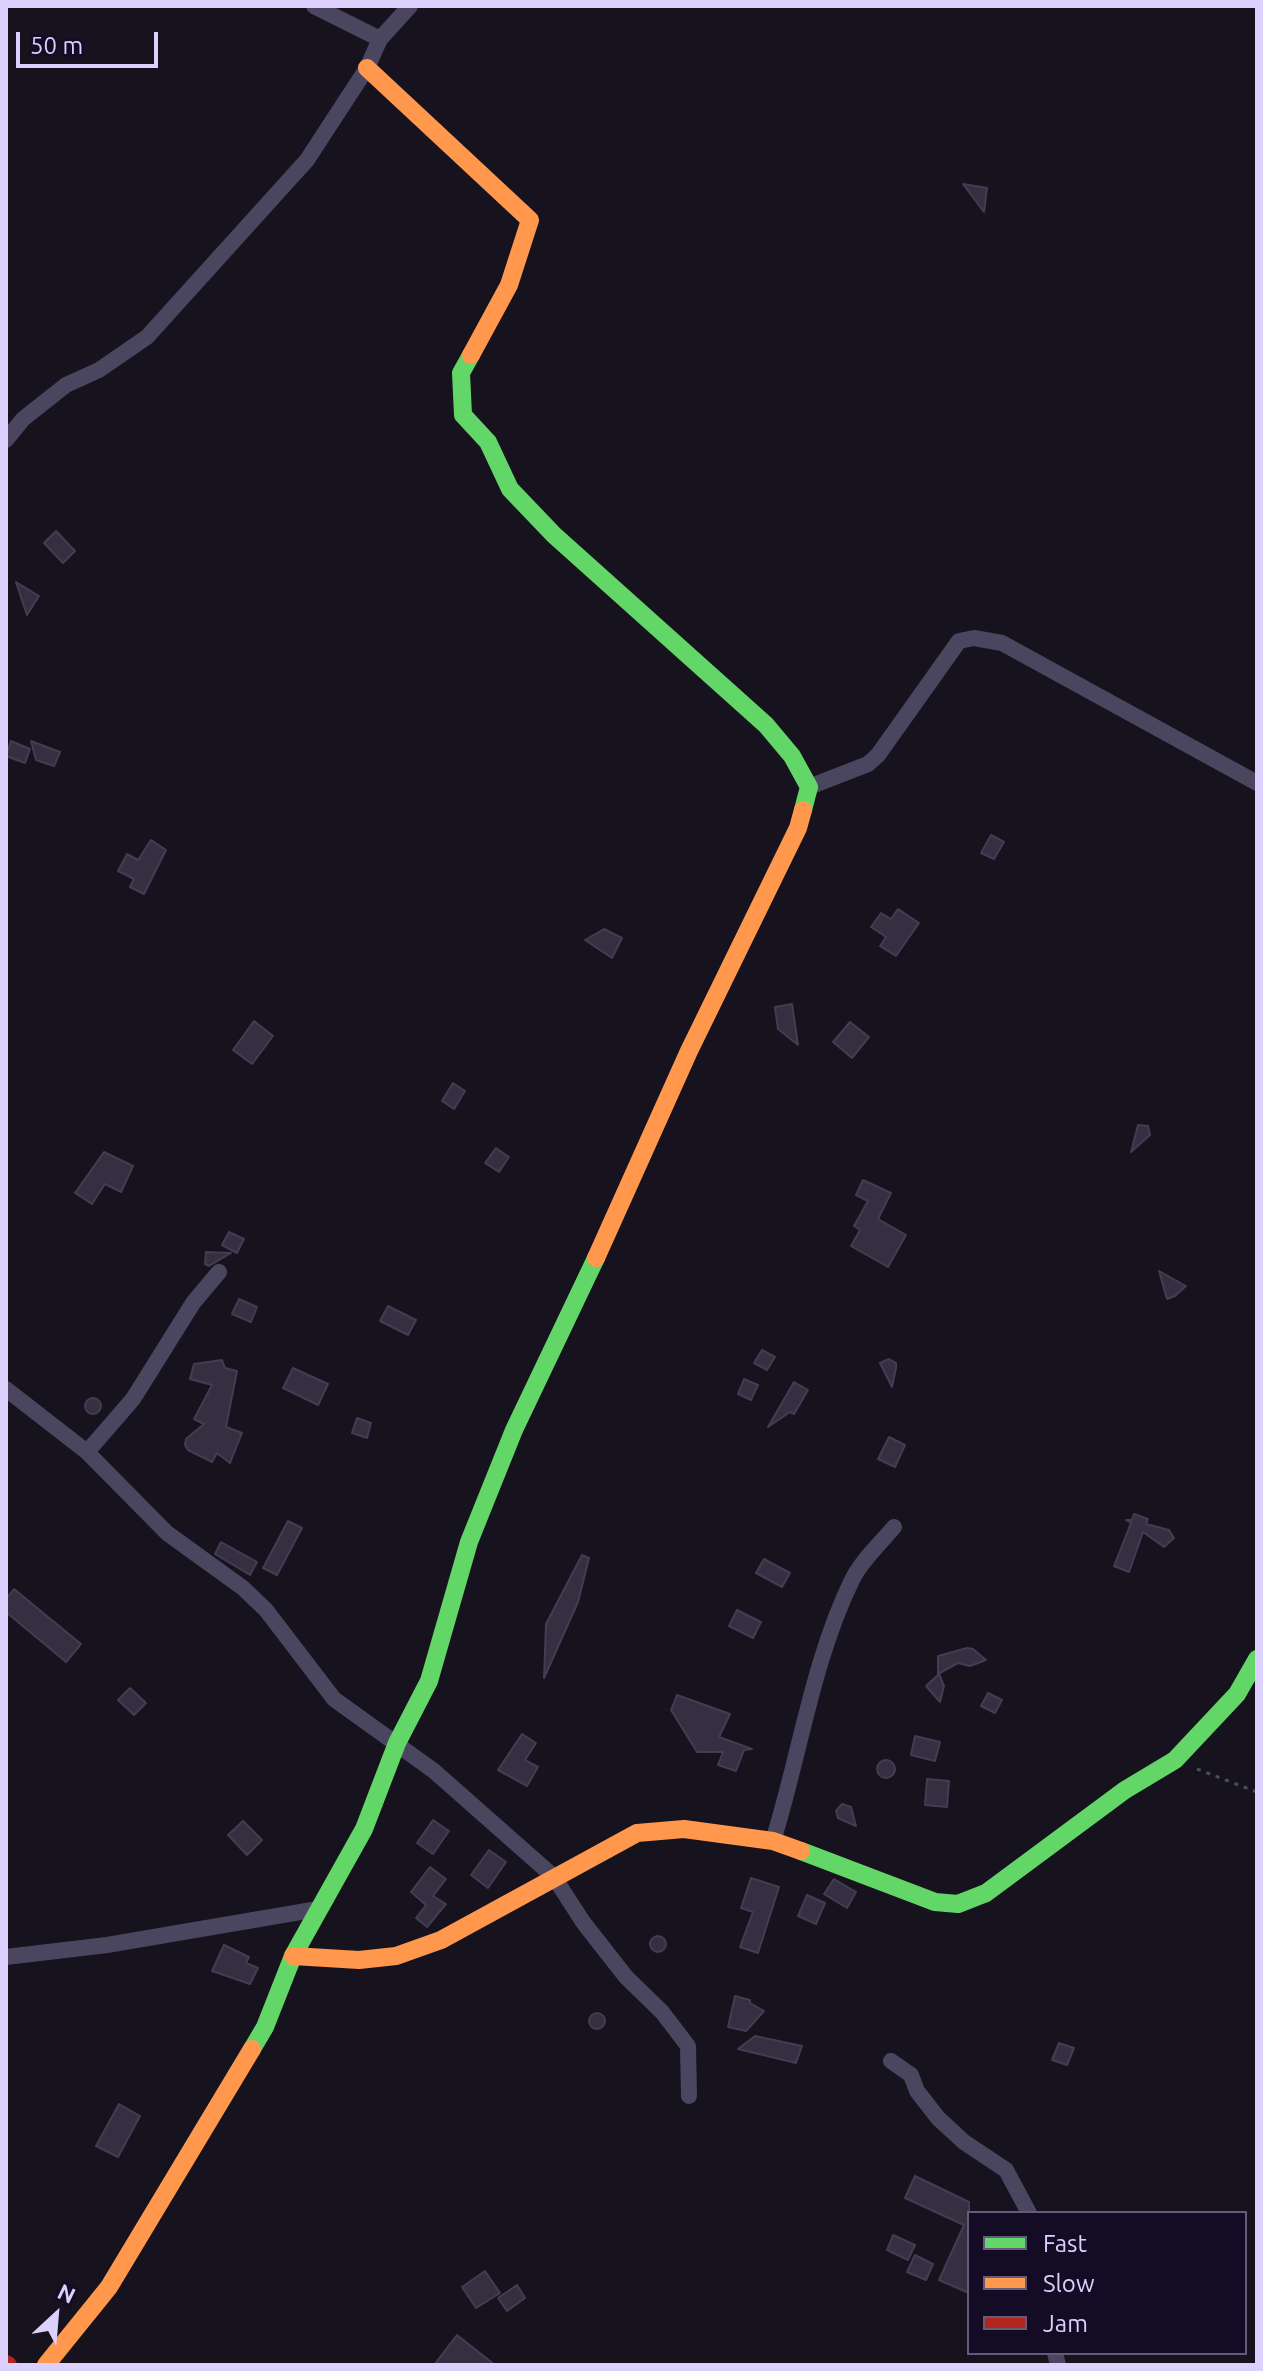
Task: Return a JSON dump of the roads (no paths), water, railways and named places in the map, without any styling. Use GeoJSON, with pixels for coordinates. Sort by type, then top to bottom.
{"type":"FeatureCollection","features":[{"type":"Feature","properties":{"kind":"street"},"geometry":{"type":"LineString","coordinates":[[314,6],[380,39]]}},
{"type":"Feature","properties":{"kind":"street"},"geometry":{"type":"LineString","coordinates":[[6,440],[23,419],[66,385],[99,370],[147,337],[307,160],[367,68],[380,39],[410,6]]}},
{"type":"Feature","properties":{"kind":"street"},"geometry":{"type":"LineString","coordinates":[[46,2365],[109,2287],[185,2166],[265,2027],[293,1956],[364,1829],[397,1743],[429,1681],[469,1542],[514,1430],[798,828],[809,787],[792,756],[766,725],[554,535],[510,489],[488,442],[463,415],[461,373],[509,285],[530,220],[495,181],[417,118],[367,68]]}},
{"type":"Feature","properties":{"kind":"street"},"geometry":{"type":"LineString","coordinates":[[809,787],[868,764],[878,755],[953,648],[959,641],[974,638],[1002,643],[1257,783]]}},
{"type":"Feature","properties":{"kind":"street"},"geometry":{"type":"LineString","coordinates":[[87,1452],[133,1399],[193,1303],[219,1272]]}},
{"type":"Feature","properties":{"kind":"street"},"geometry":{"type":"LineString","coordinates":[[6,1389],[87,1452],[167,1533],[243,1588],[266,1610],[334,1699],[434,1771],[554,1877],[583,1922],[626,1977],[662,2012],[688,2046],[689,2096]]}},
{"type":"Feature","properties":{"kind":"street"},"geometry":{"type":"LineString","coordinates":[[773,1841],[794,1774],[816,1678],[852,1578],[894,1527]]}},
{"type":"Feature","properties":{"kind":"street"},"geometry":{"type":"LineString","coordinates":[[293,1956],[359,1960],[396,1956],[441,1940],[637,1833],[684,1829],[773,1841],[935,1902],[958,1904],[986,1893],[1125,1790],[1175,1760],[1237,1694],[1257,1659]]}},
{"type":"Feature","properties":{"kind":"street"},"geometry":{"type":"LineString","coordinates":[[6,1957],[107,1945],[318,1909]]}},
{"type":"Feature","properties":{"kind":"street"},"geometry":{"type":"LineString","coordinates":[[891,2061],[911,2075],[917,2091],[938,2118],[964,2142],[1006,2170],[1028,2211]]}}]}
